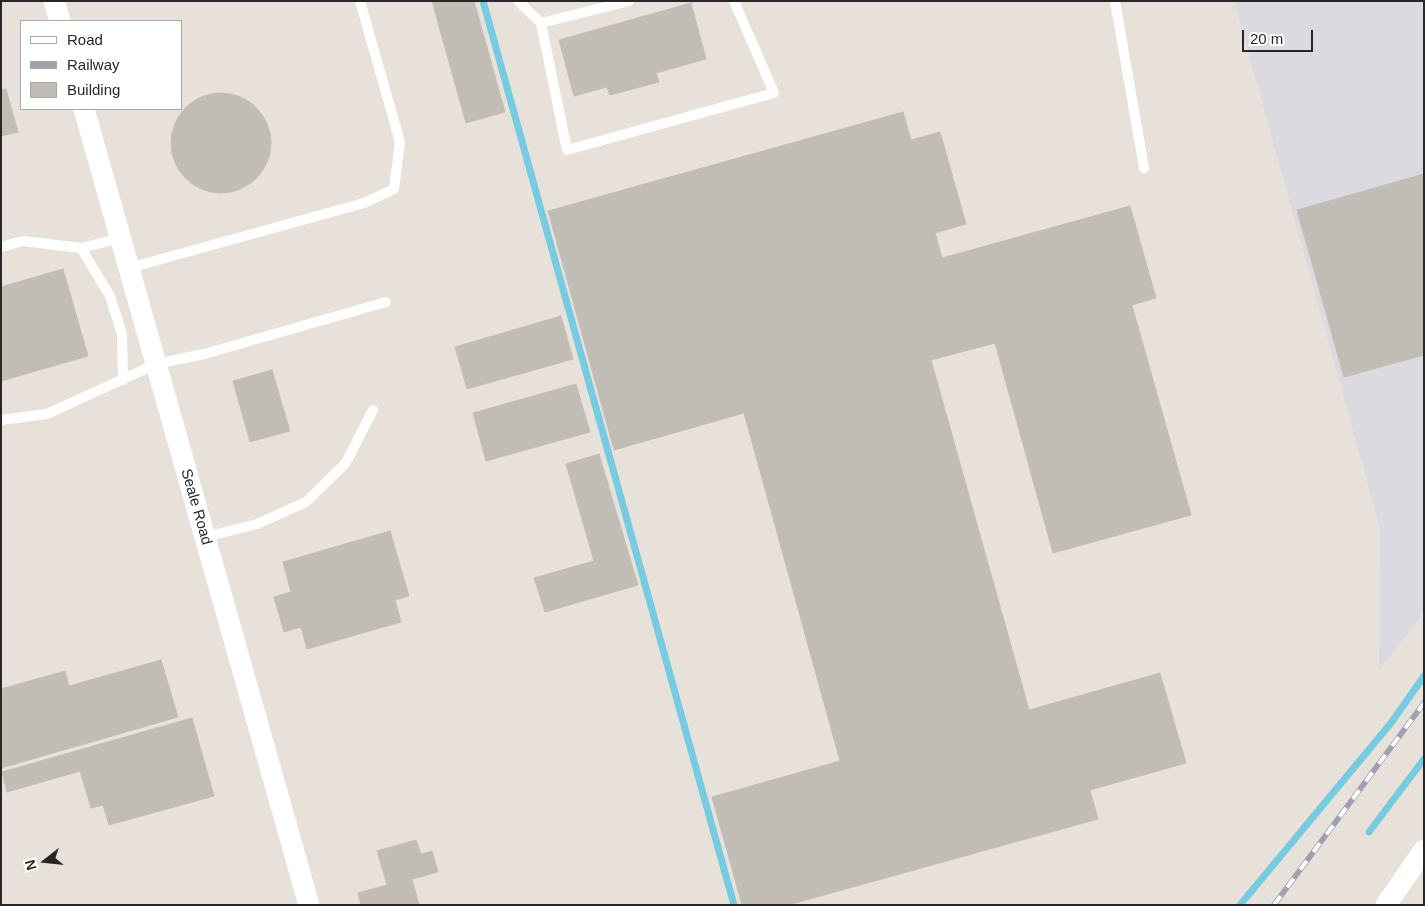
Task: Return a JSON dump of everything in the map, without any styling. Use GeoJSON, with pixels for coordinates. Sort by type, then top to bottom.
{"type":"FeatureCollection","features":[{"type":"Feature","properties":{"kind":"street"},"geometry":{"type":"LineString","coordinates":[[54,1],[60,20]]}},
{"type":"Feature","properties":{"kind":"street","name":"Seale Road"},"geometry":{"type":"LineString","coordinates":[[84,110],[309,905]]}},
{"type":"Feature","properties":{"kind":"street"},"geometry":{"type":"LineString","coordinates":[[1386,905],[1424,850]]}},
{"type":"Feature","properties":{"kind":"lane"},"geometry":{"type":"LineString","coordinates":[[129,268],[364,203],[394,189],[400,142],[360,1]]}},
{"type":"Feature","properties":{"kind":"lane"},"geometry":{"type":"LineString","coordinates":[[518,1],[541,23],[567,150],[774,92],[734,1]]}},
{"type":"Feature","properties":{"kind":"lane"},"geometry":{"type":"LineString","coordinates":[[541,23],[629,1]]}},
{"type":"Feature","properties":{"kind":"lane"},"geometry":{"type":"LineString","coordinates":[[1115,1],[1144,168]]}},
{"type":"Feature","properties":{"kind":"lane"},"geometry":{"type":"LineString","coordinates":[[1,247],[23,242],[81,248],[121,238]]}},
{"type":"Feature","properties":{"kind":"lane"},"geometry":{"type":"LineString","coordinates":[[81,248],[110,296],[122,334],[123,380]]}},
{"type":"Feature","properties":{"kind":"lane"},"geometry":{"type":"LineString","coordinates":[[1,420],[47,414],[156,364],[204,354],[386,302]]}},
{"type":"Feature","properties":{"kind":"lane"},"geometry":{"type":"LineString","coordinates":[[205,537],[257,524],[306,502],[345,464],[373,410]]}},
{"type":"Feature","properties":{"kind":"shaded area"},"geometry":{"type":"Polygon","coordinates":[[[1234,1],[1424,1],[1424,612],[1379,671],[1380,528],[1234,1]]]}},
{"type":"Feature","properties":{"kind":"building"},"geometry":{"type":"Polygon","coordinates":[[[432,1],[474,1],[505,112],[466,123],[432,1]]]}},
{"type":"Feature","properties":{"kind":"building"},"geometry":{"type":"Polygon","coordinates":[[[691,3],[706,59],[656,73],[659,82],[610,95],[607,87],[574,96],[559,40],[691,3]]]}},
{"type":"Feature","properties":{"kind":"building"},"geometry":{"type":"Polygon","coordinates":[[[6,89],[18,132],[1,136],[1,90],[6,89]]]}},
{"type":"Feature","properties":{"kind":"building"},"geometry":{"type":"Polygon","coordinates":[[[221,93],[240,97],[257,107],[267,124],[271,143],[267,162],[257,179],[240,189],[221,193],[202,189],[185,179],[175,162],[171,143],[175,124],[185,107],[202,97],[221,93]]]}},
{"type":"Feature","properties":{"kind":"building"},"geometry":{"type":"Polygon","coordinates":[[[903,112],[911,140],[940,132],[966,224],[935,233],[942,258],[1130,206],[1156,298],[1132,305],[1191,515],[1053,553],[995,343],[931,360],[1029,710],[1160,673],[1186,763],[1090,790],[1098,819],[788,905],[742,905],[712,797],[840,761],[744,413],[614,450],[548,211],[903,112]]]}},
{"type":"Feature","properties":{"kind":"building"},"geometry":{"type":"Polygon","coordinates":[[[1424,174],[1424,355],[1344,377],[1297,210],[1424,174]]]}},
{"type":"Feature","properties":{"kind":"building"},"geometry":{"type":"Polygon","coordinates":[[[63,269],[88,356],[1,381],[1,287],[63,269]]]}},
{"type":"Feature","properties":{"kind":"building"},"geometry":{"type":"Polygon","coordinates":[[[561,316],[573,359],[467,389],[455,347],[561,316]]]}},
{"type":"Feature","properties":{"kind":"building"},"geometry":{"type":"Polygon","coordinates":[[[272,370],[290,431],[250,442],[233,381],[272,370]]]}},
{"type":"Feature","properties":{"kind":"building"},"geometry":{"type":"Polygon","coordinates":[[[576,384],[590,432],[486,461],[473,413],[576,384]]]}},
{"type":"Feature","properties":{"kind":"building"},"geometry":{"type":"Polygon","coordinates":[[[599,454],[638,585],[545,612],[534,578],[594,561],[566,464],[599,454]]]}},
{"type":"Feature","properties":{"kind":"building"},"geometry":{"type":"Polygon","coordinates":[[[390,531],[409,596],[395,600],[401,622],[307,649],[301,627],[284,632],[274,597],[291,592],[283,562],[390,531]]]}},
{"type":"Feature","properties":{"kind":"building"},"geometry":{"type":"Polygon","coordinates":[[[161,660],[178,717],[1,768],[1,689],[65,671],[69,686],[161,660]]]}},
{"type":"Feature","properties":{"kind":"building"},"geometry":{"type":"Polygon","coordinates":[[[192,718],[214,796],[109,825],[103,805],[91,808],[80,771],[7,792],[2,772],[192,718]]]}},
{"type":"Feature","properties":{"kind":"building"},"geometry":{"type":"Polygon","coordinates":[[[416,840],[421,854],[432,851],[438,872],[412,879],[419,905],[361,905],[358,893],[387,885],[377,851],[416,840]]]}},
{"type":"Feature","properties":{"kind":"waterway"},"geometry":{"type":"LineString","coordinates":[[483,1],[734,905]]}},
{"type":"Feature","properties":{"kind":"waterway"},"geometry":{"type":"LineString","coordinates":[[1240,905],[1391,723],[1424,676]]}},
{"type":"Feature","properties":{"kind":"waterway"},"geometry":{"type":"LineString","coordinates":[[1369,832],[1424,759]]}},
{"type":"Feature","properties":{"kind":"railway"},"geometry":{"type":"LineString","coordinates":[[1274,905],[1424,703]]}}]}
